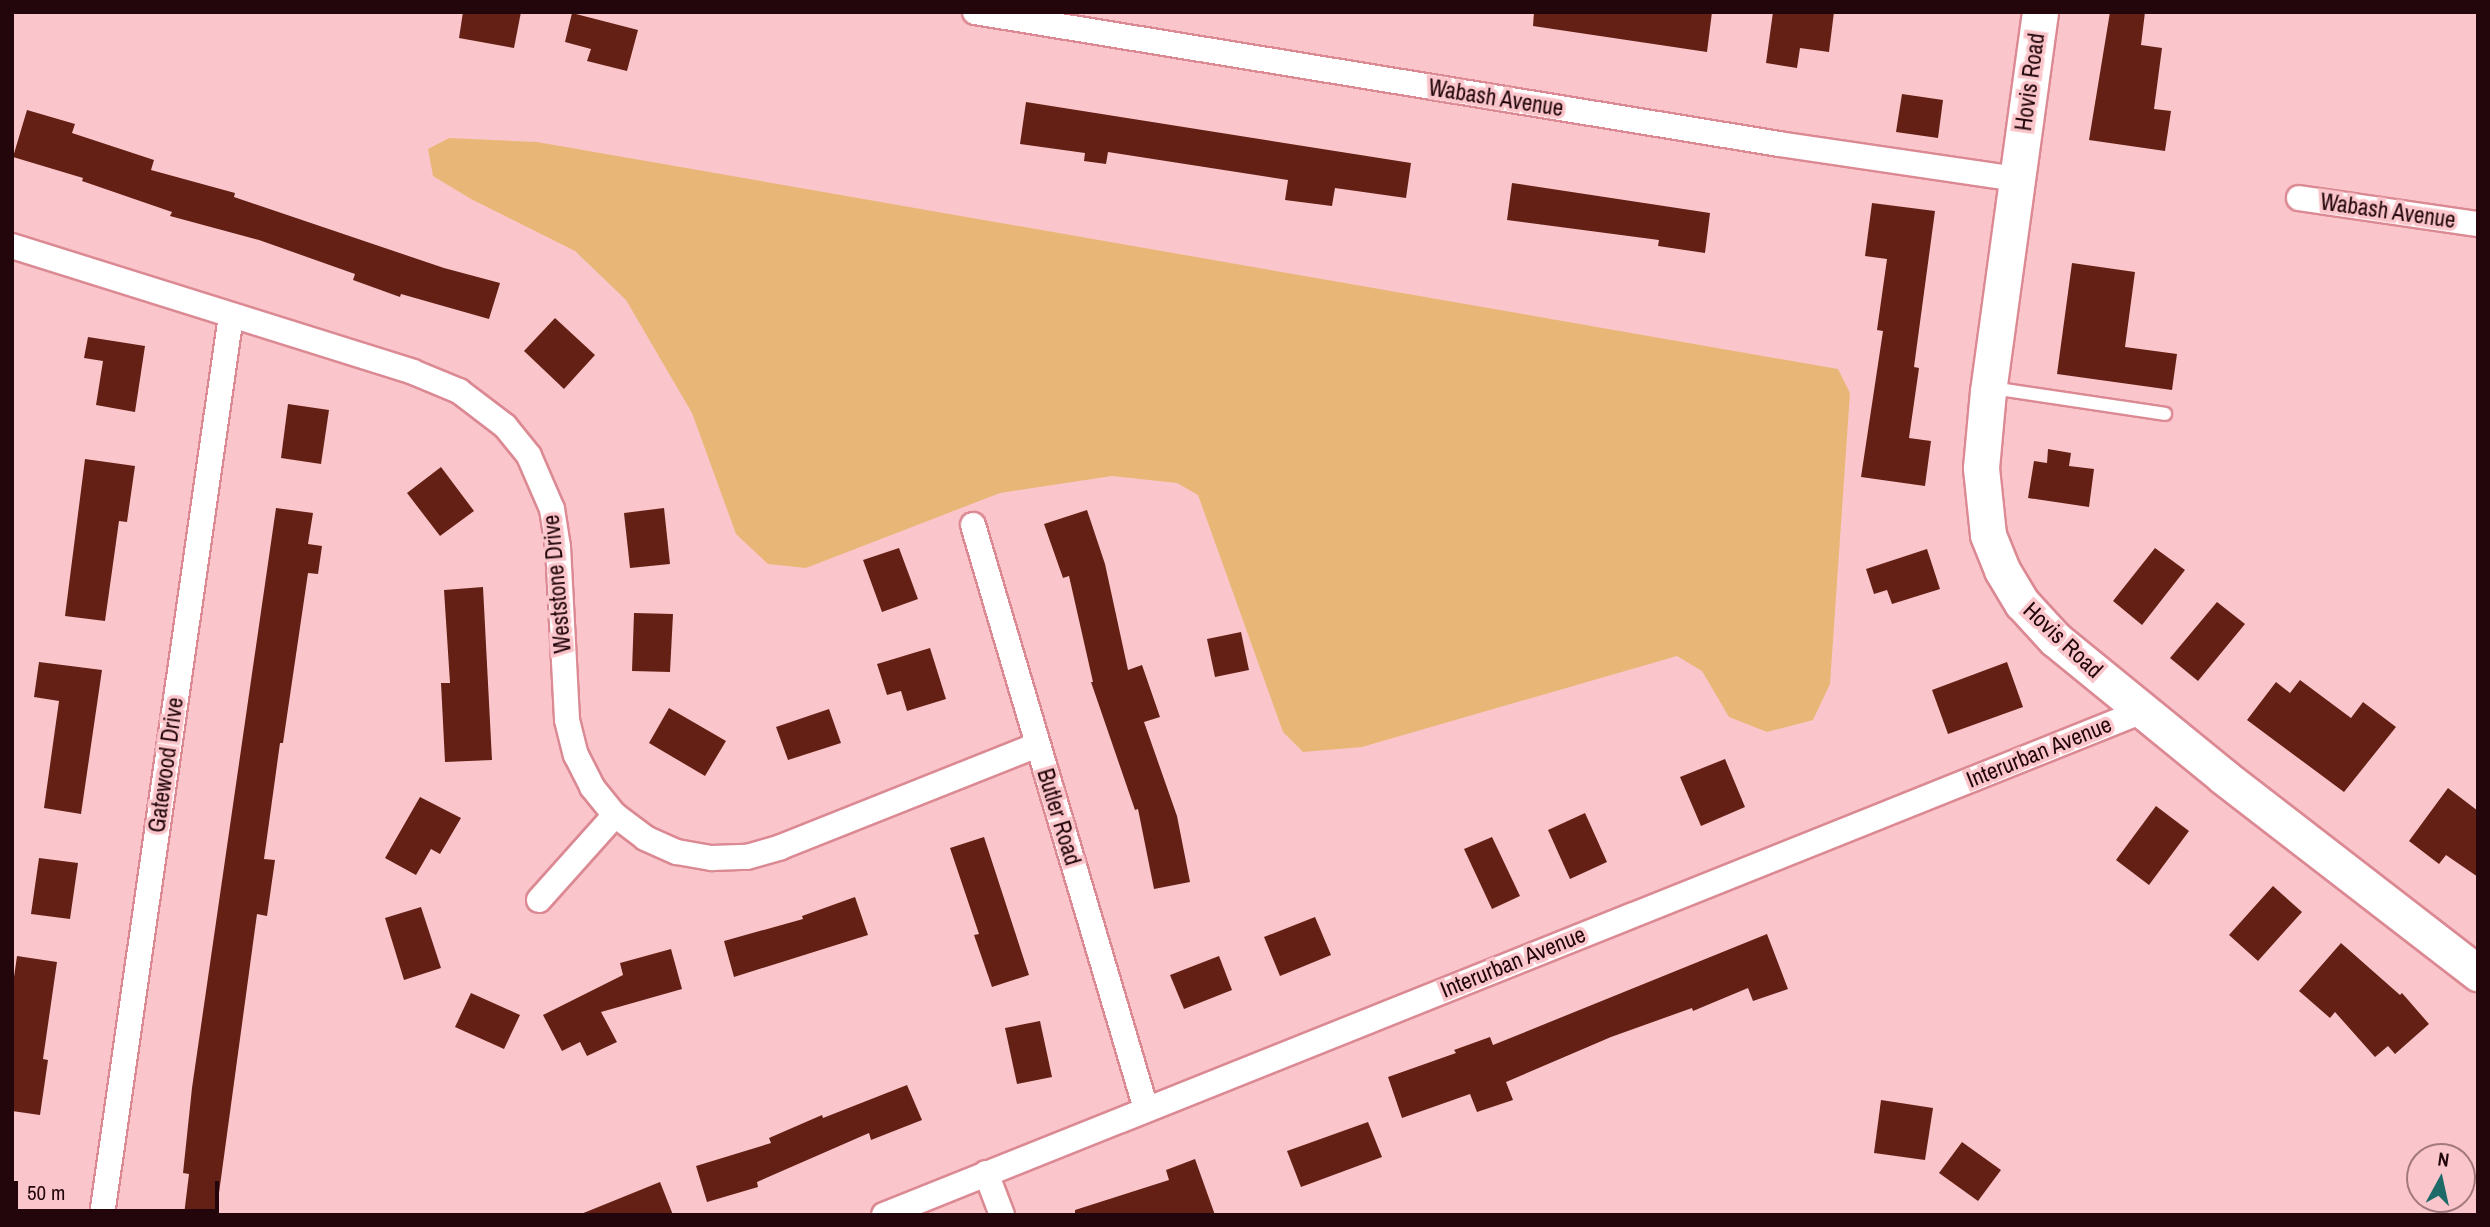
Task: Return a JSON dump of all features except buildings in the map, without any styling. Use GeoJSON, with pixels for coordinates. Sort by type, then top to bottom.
{"type":"FeatureCollection","features":[{"type":"Feature","properties":{"kind":"street","name":"Wabash Avenue"},"geometry":{"type":"LineString","coordinates":[[975,12],[1765,142],[2017,179]]}},
{"type":"Feature","properties":{"kind":"street","name":"Hovis Road"},"geometry":{"type":"LineString","coordinates":[[2040,12],[1988,387],[1982,491],[1988,535],[2002,570],[2022,603],[2055,639],[2143,711],[2477,970]]}},
{"type":"Feature","properties":{"kind":"street","name":"Wabash Avenue"},"geometry":{"type":"LineString","coordinates":[[2299,198],[2478,224]]}},
{"type":"Feature","properties":{"kind":"street","name":"Weststone Drive"},"geometry":{"type":"LineString","coordinates":[[12,246],[413,372],[459,391],[505,426],[529,456],[552,509],[558,547],[566,720],[576,755],[592,787],[615,815],[645,838],[677,852],[712,858],[747,857],[781,847],[1037,745]]}},
{"type":"Feature","properties":{"kind":"street","name":"Gatewood Drive"},"geometry":{"type":"LineString","coordinates":[[102,1215],[231,315]]}},
{"type":"Feature","properties":{"kind":"street","name":"Butler Road"},"geometry":{"type":"LineString","coordinates":[[972,525],[1146,1109]]}},
{"type":"Feature","properties":{"kind":"street","name":"Interurban Avenue"},"geometry":{"type":"LineString","coordinates":[[884,1215],[2143,711]]}},
{"type":"Feature","properties":{"kind":"street"},"geometry":{"type":"LineString","coordinates":[[539,900],[615,815]]}},
{"type":"Feature","properties":{"kind":"street"},"geometry":{"type":"LineString","coordinates":[[986,1173],[1002,1215]]}},
{"type":"Feature","properties":{"kind":"lane"},"geometry":{"type":"LineString","coordinates":[[1988,387],[2165,414]]}},
{"type":"Feature","properties":{"kind":"shaded area"},"geometry":{"type":"Polygon","coordinates":[[[449,138],[537,142],[1838,369],[1850,393],[1830,684],[1813,720],[1767,732],[1729,717],[1702,671],[1677,656],[1362,747],[1303,752],[1283,732],[1198,495],[1177,483],[1112,476],[1000,493],[806,568],[768,564],[736,534],[692,413],[626,300],[575,251],[471,199],[433,176],[428,149],[449,138]]]}}]}
